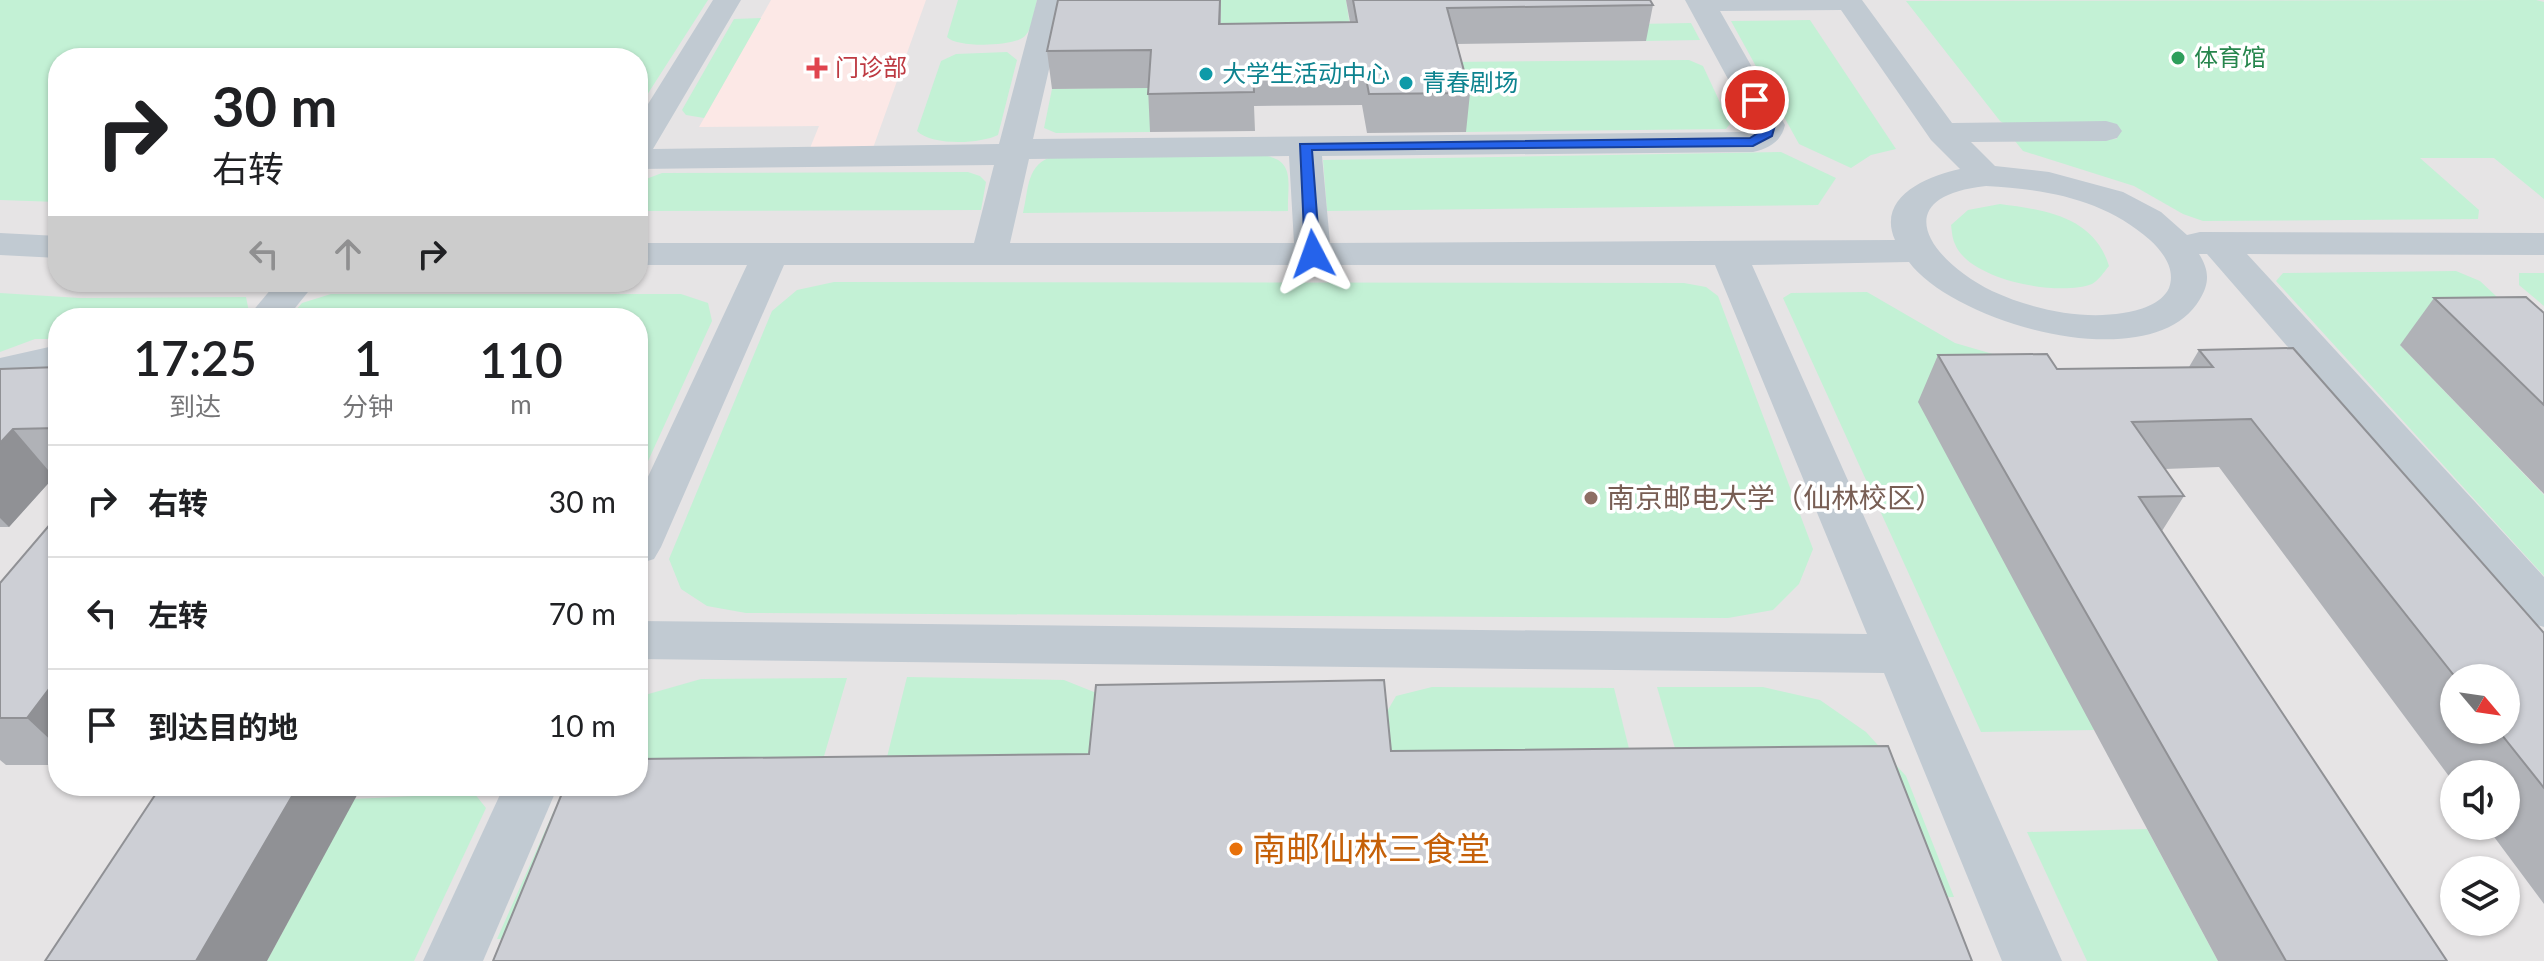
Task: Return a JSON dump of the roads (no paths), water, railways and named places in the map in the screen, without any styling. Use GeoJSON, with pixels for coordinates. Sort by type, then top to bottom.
{"type":"FeatureCollection","features":[{"type":"Feature","properties":{"kind":"street"},"geometry":{"type":"LineString","coordinates":[[648,130],[727,0]]}},
{"type":"Feature","properties":{"kind":"street"},"geometry":{"type":"LineString","coordinates":[[989,254],[1051,0]]}},
{"type":"Feature","properties":{"kind":"street"},"geometry":{"type":"LineString","coordinates":[[648,159],[990,156],[1027,149],[1753,142],[1767,133],[1769,125],[1700,2],[1848,1],[1943,133],[1986,176]]}},
{"type":"Feature","properties":{"kind":"street"},"geometry":{"type":"LineString","coordinates":[[1943,133],[2106,131]]}},
{"type":"Feature","properties":{"kind":"street"},"geometry":{"type":"LineString","coordinates":[[1305,146],[1313,254]]}},
{"type":"Feature","properties":{"kind":"street"},"geometry":{"type":"LineString","coordinates":[[1986,176],[2026,177],[2069,185],[2110,200],[2147,219],[2174,242],[2188,264],[2191,285],[2180,303],[2159,317],[2128,325],[2089,327],[2046,321],[2004,309],[1967,292],[1937,272],[1916,251],[1907,228],[1911,207],[1926,191],[1952,180],[1986,176]]}},
{"type":"Feature","properties":{"kind":"street"},"geometry":{"type":"LineString","coordinates":[[2174,242],[2544,244]]}},
{"type":"Feature","properties":{"kind":"street"},"geometry":{"type":"LineString","coordinates":[[0,244],[48,246]]}},
{"type":"Feature","properties":{"kind":"street"},"geometry":{"type":"LineString","coordinates":[[2218,244],[2544,609]]}},
{"type":"Feature","properties":{"kind":"street"},"geometry":{"type":"LineString","coordinates":[[648,254],[1729,254],[1916,251]]}},
{"type":"Feature","properties":{"kind":"street"},"geometry":{"type":"LineString","coordinates":[[648,525],[771,252]]}},
{"type":"Feature","properties":{"kind":"street"},"geometry":{"type":"LineString","coordinates":[[1729,254],[2032,961]]}},
{"type":"Feature","properties":{"kind":"street"},"geometry":{"type":"LineString","coordinates":[[275,308],[288,292]]}},
{"type":"Feature","properties":{"kind":"street"},"geometry":{"type":"LineString","coordinates":[[0,374],[22,364],[48,360]]}},
{"type":"Feature","properties":{"kind":"street"},"geometry":{"type":"LineString","coordinates":[[648,640],[1900,654]]}},
{"type":"Feature","properties":{"kind":"street"},"geometry":{"type":"LineString","coordinates":[[453,961],[527,796]]}},
{"type":"Feature","properties":{"kind":"place","name":"体育馆"},"geometry":{"type":"Point","coordinates":[2178,58]}},
{"type":"Feature","properties":{"kind":"place","name":"门诊部"},"geometry":{"type":"Point","coordinates":[817,68]}},
{"type":"Feature","properties":{"kind":"place","name":"大学生活动中心"},"geometry":{"type":"Point","coordinates":[1206,74]}},
{"type":"Feature","properties":{"kind":"place","name":"青春剧场"},"geometry":{"type":"Point","coordinates":[1406,83]}},
{"type":"Feature","properties":{"kind":"place","name":"南京邮电大学（仙林校区）"},"geometry":{"type":"Point","coordinates":[1591,498]}},
{"type":"Feature","properties":{"kind":"place","name":"南邮仙林三食堂"},"geometry":{"type":"Point","coordinates":[1236,849]}}]}
